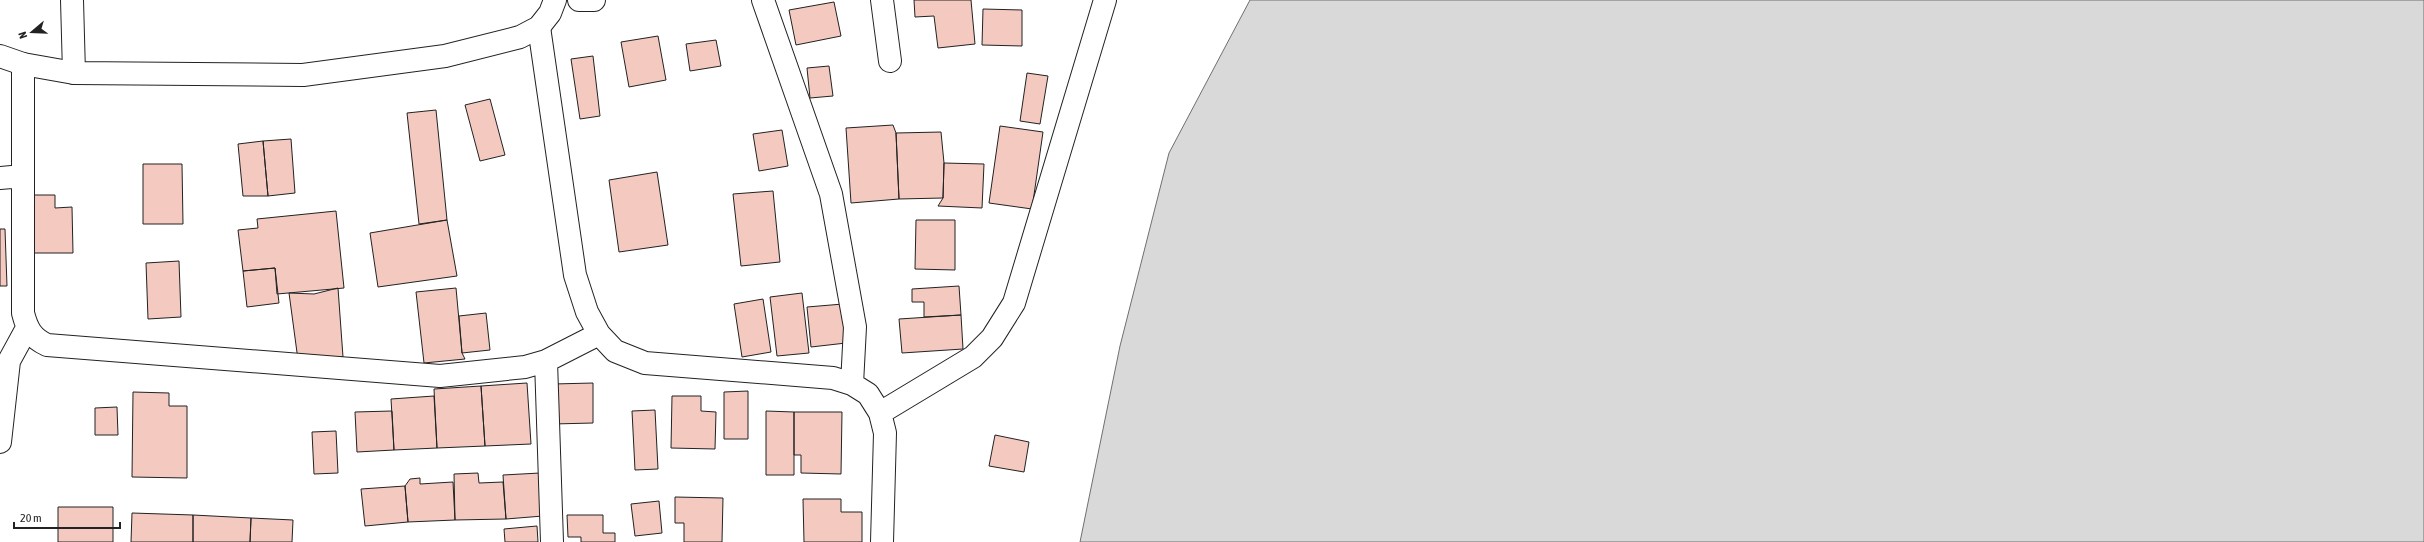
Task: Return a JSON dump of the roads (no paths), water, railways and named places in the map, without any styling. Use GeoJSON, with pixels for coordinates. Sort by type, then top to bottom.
{"type":"FeatureCollection","features":[{"type":"Feature","properties":{"kind":"street"},"geometry":{"type":"LineString","coordinates":[[72,0],[74,73]]}},
{"type":"Feature","properties":{"kind":"street"},"geometry":{"type":"LineString","coordinates":[[0,56],[23,64],[74,73],[304,75],[445,56],[520,37],[539,27],[550,13],[555,0]]}},
{"type":"Feature","properties":{"kind":"street"},"geometry":{"type":"LineString","coordinates":[[579,0],[594,0]]}},
{"type":"Feature","properties":{"kind":"street"},"geometry":{"type":"LineString","coordinates":[[763,0],[830,194],[855,327],[852,384]]}},
{"type":"Feature","properties":{"kind":"street"},"geometry":{"type":"LineString","coordinates":[[882,0],[890,62]]}},
{"type":"Feature","properties":{"kind":"street"},"geometry":{"type":"LineString","coordinates":[[880,414],[973,357],[992,338],[1014,303],[1105,0]]}},
{"type":"Feature","properties":{"kind":"street"},"geometry":{"type":"LineString","coordinates":[[539,27],[575,275],[587,312],[599,334],[616,351],[645,362],[833,378],[852,384],[868,394],[880,414],[885,433],[882,542]]}},
{"type":"Feature","properties":{"kind":"street"},"geometry":{"type":"LineString","coordinates":[[23,64],[23,313],[27,328],[35,339],[47,345],[440,376],[525,367],[546,361],[599,334]]}},
{"type":"Feature","properties":{"kind":"street"},"geometry":{"type":"LineString","coordinates":[[0,178],[23,176]]}},
{"type":"Feature","properties":{"kind":"street"},"geometry":{"type":"LineString","coordinates":[[0,442],[9,361],[27,328]]}},
{"type":"Feature","properties":{"kind":"street"},"geometry":{"type":"LineString","coordinates":[[546,361],[552,542]]}}]}
